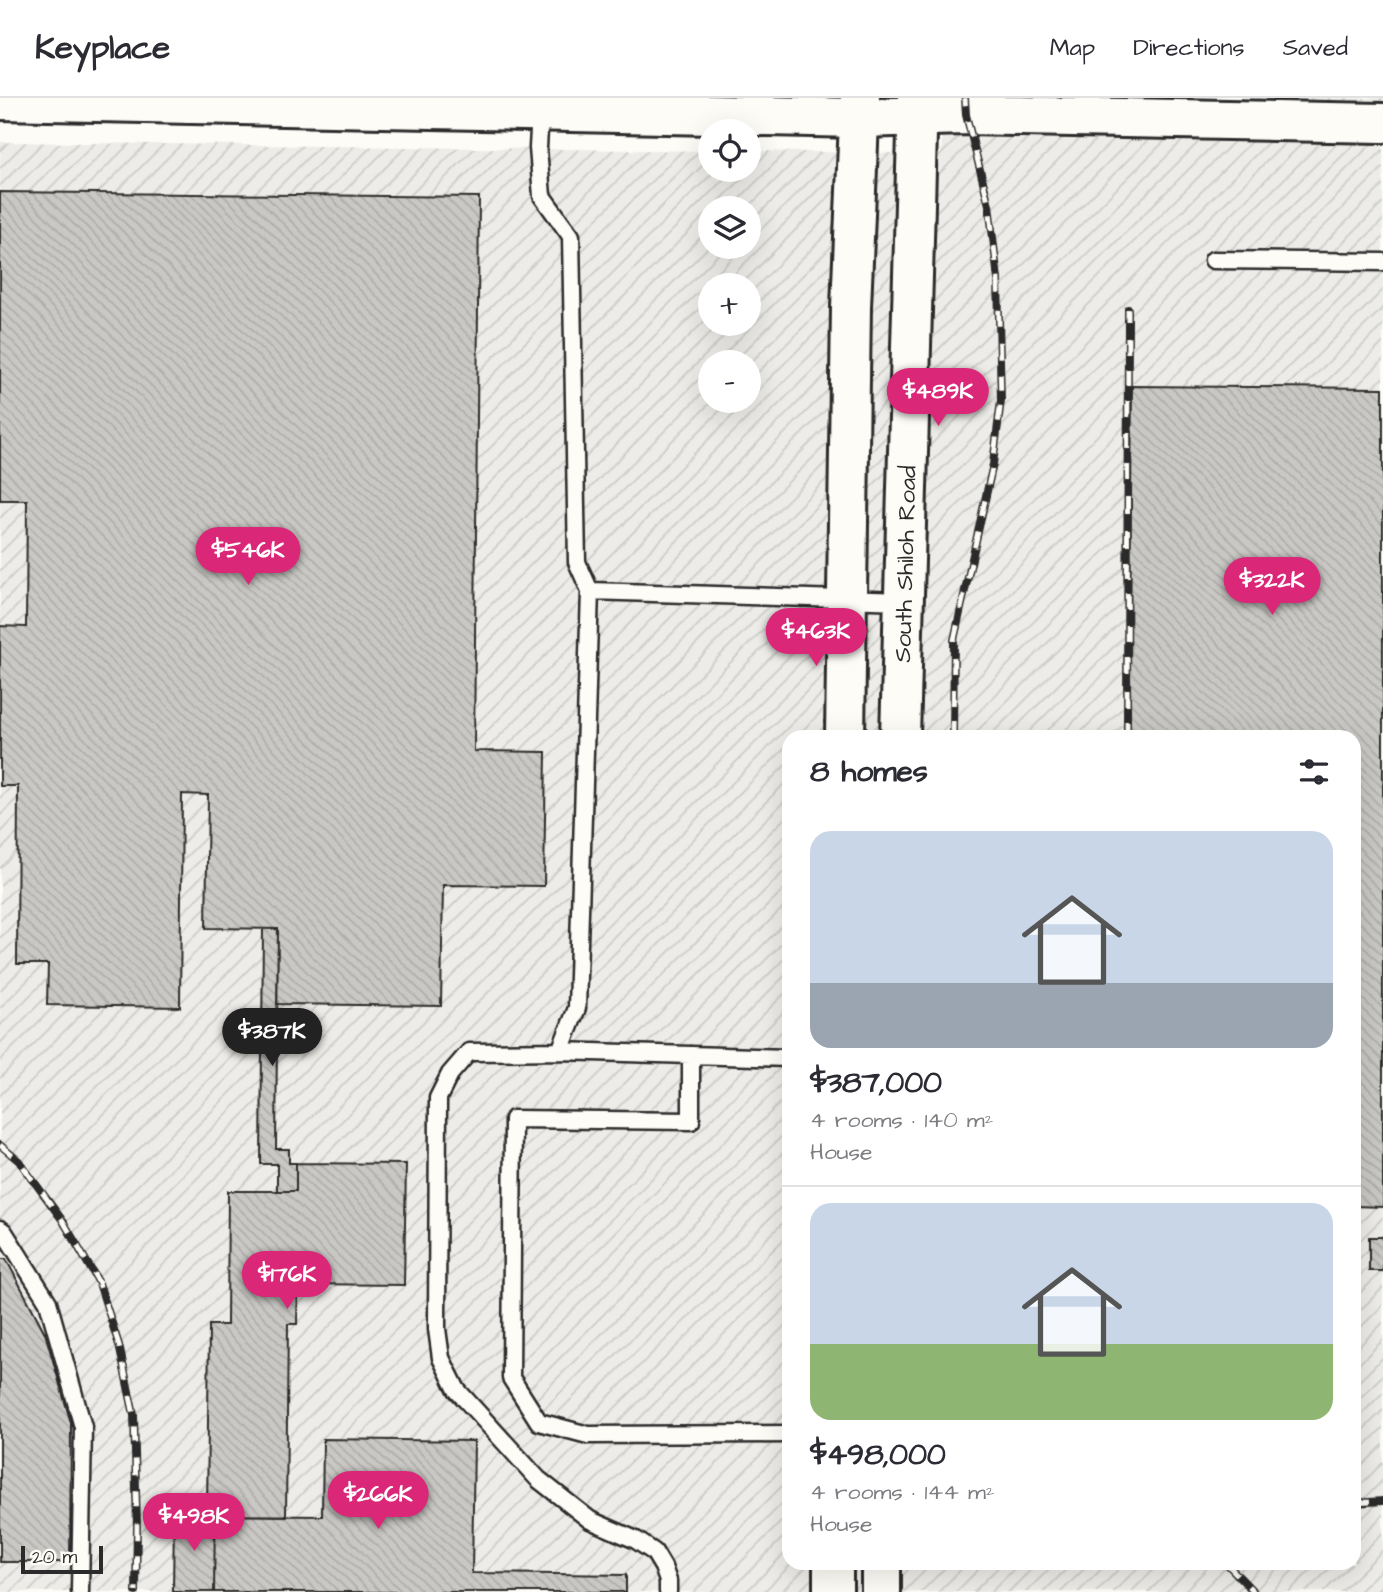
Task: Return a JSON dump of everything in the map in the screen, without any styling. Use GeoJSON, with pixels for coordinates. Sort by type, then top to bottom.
{"type":"FeatureCollection","features":[{"type":"Feature","properties":{"kind":"main road"},"geometry":{"type":"LineString","coordinates":[[0,100],[316,102],[541,111],[917,108],[966,115],[1383,123]]}},
{"type":"Feature","properties":{"kind":"main road"},"geometry":{"type":"LineString","coordinates":[[845,730],[851,307],[860,108]]}},
{"type":"Feature","properties":{"kind":"main road","name":"South Shiloh Road"},"geometry":{"type":"LineString","coordinates":[[900,730],[917,108]]}},
{"type":"Feature","properties":{"kind":"main road"},"geometry":{"type":"LineString","coordinates":[[833,1570],[833,1592]]}},
{"type":"Feature","properties":{"kind":"main road"},"geometry":{"type":"LineString","coordinates":[[881,1570],[881,1592]]}},
{"type":"Feature","properties":{"kind":"lane"},"geometry":{"type":"LineString","coordinates":[[541,111],[538,148],[542,196],[571,236],[577,562],[590,591],[577,1008],[560,1051]]}},
{"type":"Feature","properties":{"kind":"lane"},"geometry":{"type":"LineString","coordinates":[[1213,260],[1383,262]]}},
{"type":"Feature","properties":{"kind":"lane"},"geometry":{"type":"LineString","coordinates":[[590,591],[904,601]]}},
{"type":"Feature","properties":{"kind":"lane"},"geometry":{"type":"LineString","coordinates":[[668,1592],[668,1581],[654,1552],[636,1540],[590,1520],[538,1479],[457,1390],[441,1358],[437,1329],[438,1098],[450,1074],[469,1052],[560,1051],[782,1058]]}},
{"type":"Feature","properties":{"kind":"lane"},"geometry":{"type":"LineString","coordinates":[[691,1055],[691,1121],[513,1119],[511,1378],[539,1422],[588,1435],[782,1434]]}},
{"type":"Feature","properties":{"kind":"lane"},"geometry":{"type":"LineString","coordinates":[[0,1229],[48,1302],[83,1427],[80,1592]]}},
{"type":"Feature","properties":{"kind":"shaded area"},"geometry":{"type":"Polygon","coordinates":[[[943,98],[1383,98],[1383,1592],[0,1592],[0,142],[698,151],[698,182],[761,182],[761,151],[941,154],[943,98]]]}},
{"type":"Feature","properties":{"kind":"building"},"geometry":{"type":"Polygon","coordinates":[[[0,192],[479,197],[474,751],[546,752],[544,886],[443,885],[441,1006],[277,1004],[278,929],[206,928],[208,795],[182,794],[180,1007],[47,1005],[48,964],[17,964],[18,786],[0,786],[0,626],[26,627],[27,500],[0,500],[0,192]]]}},
{"type":"Feature","properties":{"kind":"building"},"geometry":{"type":"Polygon","coordinates":[[[1132,386],[1383,388],[1383,1207],[1361,1206],[1361,730],[1129,730],[1132,386]]]}},
{"type":"Feature","properties":{"kind":"building"},"geometry":{"type":"Polygon","coordinates":[[[263,929],[278,929],[276,1149],[289,1149],[289,1163],[296,1163],[296,1191],[277,1191],[277,1164],[261,1164],[263,929]]]}},
{"type":"Feature","properties":{"kind":"building"},"geometry":{"type":"Polygon","coordinates":[[[296,1163],[406,1164],[404,1285],[298,1284],[297,1324],[288,1324],[286,1516],[207,1515],[209,1325],[227,1325],[228,1191],[296,1191],[296,1163]]]}},
{"type":"Feature","properties":{"kind":"building"},"geometry":{"type":"Polygon","coordinates":[[[1369,1237],[1383,1237],[1383,1271],[1369,1271],[1369,1237]]]}},
{"type":"Feature","properties":{"kind":"building"},"geometry":{"type":"Polygon","coordinates":[[[0,1259],[6,1259],[45,1333],[71,1423],[70,1562],[0,1562],[0,1259]]]}},
{"type":"Feature","properties":{"kind":"building"},"geometry":{"type":"Polygon","coordinates":[[[323,1439],[474,1441],[472,1573],[626,1575],[626,1592],[214,1592],[215,1515],[322,1516],[323,1439]]]}},
{"type":"Feature","properties":{"kind":"building"},"geometry":{"type":"Polygon","coordinates":[[[174,1514],[215,1515],[214,1592],[173,1592],[174,1514]]]}},
{"type":"Feature","properties":{"kind":"railway"},"geometry":{"type":"LineString","coordinates":[[953,730],[954,640],[993,464],[1001,400],[998,279],[989,205],[966,115],[965,98]]}},
{"type":"Feature","properties":{"kind":"railway"},"geometry":{"type":"LineString","coordinates":[[1127,730],[1128,309]]}},
{"type":"Feature","properties":{"kind":"railway"},"geometry":{"type":"LineString","coordinates":[[0,1145],[19,1161],[63,1221],[99,1283],[119,1345],[134,1415],[136,1592]]}},
{"type":"Feature","properties":{"kind":"railway"},"geometry":{"type":"LineString","coordinates":[[1361,1503],[1383,1501]]}},
{"type":"Feature","properties":{"kind":"railway"},"geometry":{"type":"LineString","coordinates":[[1233,1570],[1254,1592]]}}]}
